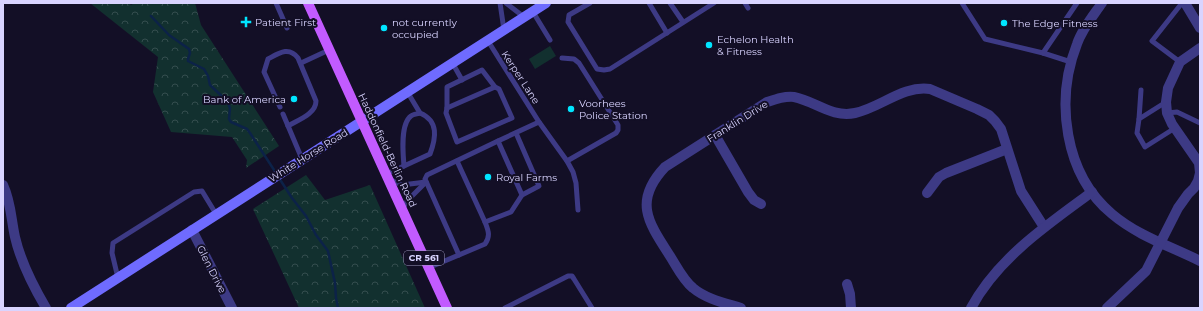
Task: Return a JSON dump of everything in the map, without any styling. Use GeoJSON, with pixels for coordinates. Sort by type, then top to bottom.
{"type":"FeatureCollection","features":[{"type":"Feature","properties":{"kind":"main road","name":"Haddonfield-Berlin Road"},"geometry":{"type":"LineString","coordinates":[[308,3],[447,308]]}},
{"type":"Feature","properties":{"kind":"main road","name":"White Horse Road"},"geometry":{"type":"LineString","coordinates":[[71,308],[546,3]]}},
{"type":"Feature","properties":{"kind":"street"},"geometry":{"type":"LineString","coordinates":[[1102,3],[1077,43],[1067,78],[1065,117],[1067,135],[1073,155],[1092,192],[1112,215],[1129,227],[1200,261]]}},
{"type":"Feature","properties":{"kind":"street"},"geometry":{"type":"LineString","coordinates":[[1183,3],[1200,28]]}},
{"type":"Feature","properties":{"kind":"street"},"geometry":{"type":"LineString","coordinates":[[1107,308],[1146,271],[1178,208],[1194,188],[1200,173],[1199,163],[1175,128],[1167,113],[1166,102],[1168,88],[1180,62],[1200,48]]}},
{"type":"Feature","properties":{"kind":"street","name":"Franklin Drive"},"geometry":{"type":"LineString","coordinates":[[741,308],[704,296],[692,288],[684,279],[652,227],[646,205],[647,195],[656,176],[665,167],[767,102],[776,98],[794,98],[842,114],[856,113],[905,92],[922,88],[930,89],[989,115],[1001,129],[1006,149],[1021,191],[1044,227]]}},
{"type":"Feature","properties":{"kind":"street"},"geometry":{"type":"LineString","coordinates":[[715,135],[748,192],[754,200],[761,204]]}},
{"type":"Feature","properties":{"kind":"street"},"geometry":{"type":"LineString","coordinates":[[927,193],[939,177],[946,173],[1006,149]]}},
{"type":"Feature","properties":{"kind":"street"},"geometry":{"type":"LineString","coordinates":[[3,186],[8,196],[20,258],[46,308]]}},
{"type":"Feature","properties":{"kind":"street"},"geometry":{"type":"LineString","coordinates":[[971,308],[987,282],[1032,236],[1092,192]]}},
{"type":"Feature","properties":{"kind":"street","name":"Glen Drive"},"geometry":{"type":"LineString","coordinates":[[192,230],[232,308]]}},
{"type":"Feature","properties":{"kind":"street"},"geometry":{"type":"LineString","coordinates":[[847,284],[850,294],[851,308]]}},
{"type":"Feature","properties":{"kind":"lane"},"geometry":{"type":"LineString","coordinates":[[276,3],[287,28]]}},
{"type":"Feature","properties":{"kind":"lane"},"geometry":{"type":"LineString","coordinates":[[500,3],[504,30]]}},
{"type":"Feature","properties":{"kind":"lane"},"geometry":{"type":"LineString","coordinates":[[506,3],[528,14],[550,40]]}},
{"type":"Feature","properties":{"kind":"lane"},"geometry":{"type":"LineString","coordinates":[[590,3],[569,15],[568,22],[597,69],[605,70],[610,69],[714,3]]}},
{"type":"Feature","properties":{"kind":"lane"},"geometry":{"type":"LineString","coordinates":[[649,3],[667,33]]}},
{"type":"Feature","properties":{"kind":"lane"},"geometry":{"type":"LineString","coordinates":[[670,3],[683,22]]}},
{"type":"Feature","properties":{"kind":"lane"},"geometry":{"type":"LineString","coordinates":[[745,3],[748,8]]}},
{"type":"Feature","properties":{"kind":"lane"},"geometry":{"type":"LineString","coordinates":[[962,3],[985,39],[1043,53],[1071,62]]}},
{"type":"Feature","properties":{"kind":"lane"},"geometry":{"type":"LineString","coordinates":[[1043,53],[1077,3]]}},
{"type":"Feature","properties":{"kind":"lane"},"geometry":{"type":"LineString","coordinates":[[1180,62],[1152,40],[1183,3]]}},
{"type":"Feature","properties":{"kind":"lane","name":"Kerper Lane"},"geometry":{"type":"LineString","coordinates":[[488,41],[539,122],[567,161],[573,172],[576,183],[578,210]]}},
{"type":"Feature","properties":{"kind":"lane"},"geometry":{"type":"LineString","coordinates":[[301,64],[329,50]]}},
{"type":"Feature","properties":{"kind":"lane"},"geometry":{"type":"LineString","coordinates":[[280,106],[264,72],[268,59],[283,51],[287,51],[296,54],[315,97],[316,105],[312,111],[288,126]]}},
{"type":"Feature","properties":{"kind":"lane"},"geometry":{"type":"LineString","coordinates":[[562,58],[574,59],[579,63],[618,124],[618,130],[616,133],[567,161]]}},
{"type":"Feature","properties":{"kind":"lane"},"geometry":{"type":"LineString","coordinates":[[453,64],[462,80]]}},
{"type":"Feature","properties":{"kind":"lane"},"geometry":{"type":"LineString","coordinates":[[482,70],[495,87],[499,89],[512,118],[457,142],[446,113],[447,87],[482,70]]}},
{"type":"Feature","properties":{"kind":"lane"},"geometry":{"type":"LineString","coordinates":[[447,108],[495,87]]}},
{"type":"Feature","properties":{"kind":"lane"},"geometry":{"type":"LineString","coordinates":[[1141,90],[1140,119],[1137,133],[1145,148],[1175,128]]}},
{"type":"Feature","properties":{"kind":"lane"},"geometry":{"type":"LineString","coordinates":[[408,93],[420,113],[428,116],[432,122],[434,144],[430,154],[404,166],[387,177],[402,185],[426,182]]}},
{"type":"Feature","properties":{"kind":"lane"},"geometry":{"type":"LineString","coordinates":[[1140,119],[1166,102]]}},
{"type":"Feature","properties":{"kind":"lane"},"geometry":{"type":"LineString","coordinates":[[1167,113],[1177,112],[1200,123]]}},
{"type":"Feature","properties":{"kind":"lane"},"geometry":{"type":"LineString","coordinates":[[404,166],[402,143],[406,122],[411,116],[420,113]]}},
{"type":"Feature","properties":{"kind":"lane"},"geometry":{"type":"LineString","coordinates":[[283,114],[302,159]]}},
{"type":"Feature","properties":{"kind":"lane"},"geometry":{"type":"LineString","coordinates":[[459,254],[426,182],[425,179],[427,175],[539,122]]}},
{"type":"Feature","properties":{"kind":"lane"},"geometry":{"type":"LineString","coordinates":[[485,222],[511,212],[522,195],[539,186],[516,133]]}},
{"type":"Feature","properties":{"kind":"lane"},"geometry":{"type":"LineString","coordinates":[[498,141],[522,195]]}},
{"type":"Feature","properties":{"kind":"lane"},"geometry":{"type":"LineString","coordinates":[[428,268],[485,244],[488,240],[489,234],[485,222],[457,161]]}},
{"type":"Feature","properties":{"kind":"lane"},"geometry":{"type":"LineString","coordinates":[[402,209],[411,196],[426,182]]}},
{"type":"Feature","properties":{"kind":"lane"},"geometry":{"type":"LineString","coordinates":[[118,278],[112,253],[113,243],[194,192],[202,191],[216,214]]}},
{"type":"Feature","properties":{"kind":"lane"},"geometry":{"type":"LineString","coordinates":[[505,308],[512,306],[568,276],[572,276],[592,308]]}},
{"type":"Feature","properties":{"kind":"green space"},"geometry":{"type":"Polygon","coordinates":[[[90,3],[129,3],[131,5],[134,3],[195,3],[201,25],[279,146],[246,168],[247,160],[232,137],[171,132],[153,92],[158,57],[90,3]]]}},
{"type":"Feature","properties":{"kind":"green space"},"geometry":{"type":"Polygon","coordinates":[[[550,46],[556,56],[535,69],[529,59],[550,46]]]}},
{"type":"Feature","properties":{"kind":"green space"},"geometry":{"type":"Polygon","coordinates":[[[306,175],[325,200],[370,185],[425,308],[299,308],[253,209],[306,175]]]}},
{"type":"Feature","properties":{"kind":"waterway"},"geometry":{"type":"LineString","coordinates":[[151,16],[169,35],[189,49],[190,53],[188,61],[204,69],[208,76],[210,85],[227,101],[230,108],[229,119],[231,122],[247,129],[276,173]]}},
{"type":"Feature","properties":{"kind":"waterway"},"geometry":{"type":"LineString","coordinates":[[279,178],[306,216],[316,235],[328,251],[335,283],[338,308]]}},
{"type":"Feature","properties":{"kind":"place","name":"Patient First"},"geometry":{"type":"Point","coordinates":[246,22]}},
{"type":"Feature","properties":{"kind":"place","name":"The Edge Fitness"},"geometry":{"type":"Point","coordinates":[1004,23]}},
{"type":"Feature","properties":{"kind":"place","name":"not currently occupied"},"geometry":{"type":"Point","coordinates":[384,28]}},
{"type":"Feature","properties":{"kind":"place","name":"Echelon Health & Fitness"},"geometry":{"type":"Point","coordinates":[709,45]}},
{"type":"Feature","properties":{"kind":"place","name":"Bank of America"},"geometry":{"type":"Point","coordinates":[294,99]}},
{"type":"Feature","properties":{"kind":"place","name":"Voorhees Police Station"},"geometry":{"type":"Point","coordinates":[571,109]}},
{"type":"Feature","properties":{"kind":"place","name":"Royal Farms"},"geometry":{"type":"Point","coordinates":[488,177]}}]}
